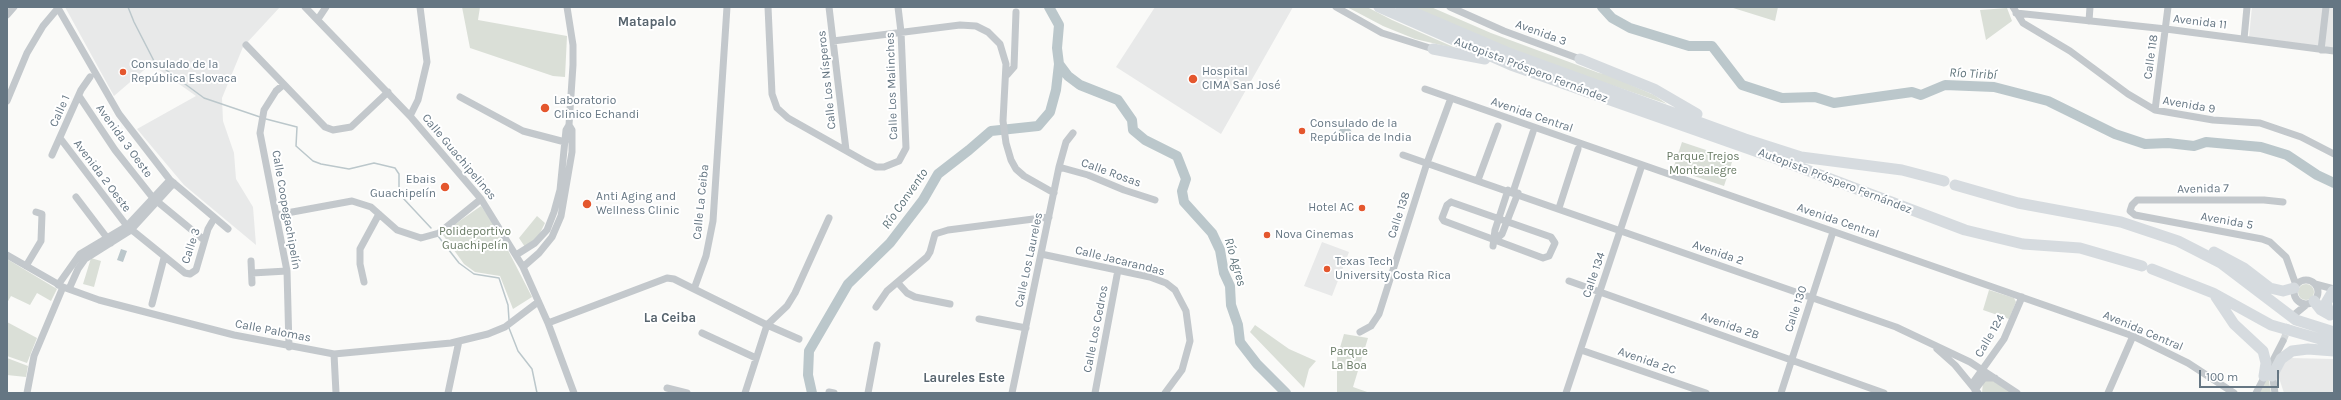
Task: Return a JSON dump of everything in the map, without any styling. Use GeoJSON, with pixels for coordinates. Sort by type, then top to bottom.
{"type":"FeatureCollection","features":[{"type":"Feature","properties":{"kind":"highway","name":"Autopista Próspero Fernández"},"geometry":{"type":"LineString","coordinates":[[1379,7],[1511,65],[1775,158],[1965,230],[2023,244],[2080,248],[2147,267],[2214,293],[2271,325],[2334,343]]}},
{"type":"Feature","properties":{"kind":"highway","name":"Autopista Próspero Fernández"},"geometry":{"type":"LineString","coordinates":[[1401,7],[1511,54],[1745,139],[1801,156],[1902,170],[1944,181]]}},
{"type":"Feature","properties":{"kind":"highway"},"geometry":{"type":"LineString","coordinates":[[1433,49],[1511,65]]}},
{"type":"Feature","properties":{"kind":"highway"},"geometry":{"type":"LineString","coordinates":[[1580,59],[1654,89],[1687,110],[1745,139]]}},
{"type":"Feature","properties":{"kind":"highway"},"geometry":{"type":"LineString","coordinates":[[1955,185],[2018,203],[2121,222],[2210,250],[2227,258],[2270,288],[2283,291],[2295,290]]}},
{"type":"Feature","properties":{"kind":"highway"},"geometry":{"type":"LineString","coordinates":[[2178,241],[2204,252],[2221,263],[2296,320],[2334,332]]}},
{"type":"Feature","properties":{"kind":"highway"},"geometry":{"type":"LineString","coordinates":[[2332,316],[2326,303],[2334,290]]}},
{"type":"Feature","properties":{"kind":"highway"},"geometry":{"type":"LineString","coordinates":[[2214,293],[2234,324],[2263,351],[2268,376]]}},
{"type":"Feature","properties":{"kind":"highway"},"geometry":{"type":"LineString","coordinates":[[2313,301],[2321,310],[2332,316]]}},
{"type":"Feature","properties":{"kind":"highway"},"geometry":{"type":"LineString","coordinates":[[2268,376],[2281,359],[2292,351],[2308,349],[2334,351]]}},
{"type":"Feature","properties":{"kind":"street"},"geometry":{"type":"LineString","coordinates":[[7,15],[14,7]]}},
{"type":"Feature","properties":{"kind":"street","name":"Calle Guachipelines"},"geometry":{"type":"LineString","coordinates":[[305,7],[388,92],[481,199],[522,267],[548,324],[574,393]]}},
{"type":"Feature","properties":{"kind":"street"},"geometry":{"type":"LineString","coordinates":[[318,19],[326,7]]}},
{"type":"Feature","properties":{"kind":"street"},"geometry":{"type":"LineString","coordinates":[[410,116],[418,100],[428,62],[420,7]]}},
{"type":"Feature","properties":{"kind":"street"},"geometry":{"type":"LineString","coordinates":[[516,255],[534,243],[547,230],[554,212],[562,178],[566,130],[569,125],[572,45],[566,7]]}},
{"type":"Feature","properties":{"kind":"street","name":"Calle La Ceiba"},"geometry":{"type":"LineString","coordinates":[[694,289],[706,256],[713,221],[727,7]]}},
{"type":"Feature","properties":{"kind":"street","name":"Calle Los Malinches"},"geometry":{"type":"LineString","coordinates":[[768,7],[772,94],[775,103],[784,115],[876,167],[894,165],[904,155],[906,148],[901,32],[898,7]]}},
{"type":"Feature","properties":{"kind":"street","name":"Calle Los Nísperos"},"geometry":{"type":"LineString","coordinates":[[829,7],[846,150]]}},
{"type":"Feature","properties":{"kind":"street"},"geometry":{"type":"LineString","coordinates":[[1336,7],[1382,33],[1433,49]]}},
{"type":"Feature","properties":{"kind":"street","name":"Avenida 3"},"geometry":{"type":"LineString","coordinates":[[1450,7],[1504,31],[1580,59]]}},
{"type":"Feature","properties":{"kind":"street"},"geometry":{"type":"LineString","coordinates":[[2089,21],[2090,7]]}},
{"type":"Feature","properties":{"kind":"street","name":"Calle 118"},"geometry":{"type":"LineString","coordinates":[[2155,110],[2168,7]]}},
{"type":"Feature","properties":{"kind":"street"},"geometry":{"type":"LineString","coordinates":[[2244,39],[2246,7]]}},
{"type":"Feature","properties":{"kind":"street"},"geometry":{"type":"LineString","coordinates":[[2321,50],[2326,7]]}},
{"type":"Feature","properties":{"kind":"street"},"geometry":{"type":"LineString","coordinates":[[7,101],[28,53],[43,26],[59,8],[111,103],[172,181],[228,229]]}},
{"type":"Feature","properties":{"kind":"street","name":"Avenida 11"},"geometry":{"type":"LineString","coordinates":[[2015,10],[2089,21],[2166,29],[2334,51]]}},
{"type":"Feature","properties":{"kind":"street","name":"Avenida 9"},"geometry":{"type":"LineString","coordinates":[[2015,10],[2023,22],[2070,51],[2128,94],[2155,110],[2213,120],[2260,123],[2301,137],[2334,154]]}},
{"type":"Feature","properties":{"kind":"street"},"geometry":{"type":"LineString","coordinates":[[1007,75],[1014,67],[1016,12]]}},
{"type":"Feature","properties":{"kind":"street"},"geometry":{"type":"LineString","coordinates":[[833,41],[960,25],[980,28],[992,34],[1000,44],[1005,56],[1007,75],[1003,107],[1005,138],[1008,154],[1017,170],[1032,182],[1054,193]]}},
{"type":"Feature","properties":{"kind":"street"},"geometry":{"type":"LineString","coordinates":[[246,45],[325,127],[333,130],[351,127],[388,92]]}},
{"type":"Feature","properties":{"kind":"street","name":"Calle 1"},"geometry":{"type":"LineString","coordinates":[[52,155],[79,96],[90,77]]}},
{"type":"Feature","properties":{"kind":"street","name":"Calle Coopegachipelín"},"geometry":{"type":"LineString","coordinates":[[283,85],[270,100],[262,118],[260,134],[287,271],[289,347]]}},
{"type":"Feature","properties":{"kind":"street","name":"Avenida Central"},"geometry":{"type":"LineString","coordinates":[[1426,89],[2133,336],[2188,363],[2234,393]]}},
{"type":"Feature","properties":{"kind":"street","name":"Avenida 3 Oeste"},"geometry":{"type":"LineString","coordinates":[[79,96],[115,150],[155,200],[204,240]]}},
{"type":"Feature","properties":{"kind":"street"},"geometry":{"type":"LineString","coordinates":[[460,97],[524,132],[565,142]]}},
{"type":"Feature","properties":{"kind":"street","name":"Calle 138"},"geometry":{"type":"LineString","coordinates":[[1360,332],[1371,326],[1379,314],[1427,163],[1451,98]]}},
{"type":"Feature","properties":{"kind":"street"},"geometry":{"type":"LineString","coordinates":[[522,267],[539,253],[552,237],[561,216],[572,152],[572,130],[569,125]]}},
{"type":"Feature","properties":{"kind":"street"},"geometry":{"type":"LineString","coordinates":[[1478,180],[1498,126]]}},
{"type":"Feature","properties":{"kind":"street"},"geometry":{"type":"LineString","coordinates":[[1494,243],[1502,234],[1507,222],[1513,192],[1534,132]]}},
{"type":"Feature","properties":{"kind":"street","name":"Calle Los Laureles"},"geometry":{"type":"LineString","coordinates":[[1012,393],[1059,167],[1066,142],[1073,134]]}},
{"type":"Feature","properties":{"kind":"street","name":"Avenida 2 Oeste"},"geometry":{"type":"LineString","coordinates":[[60,138],[129,228],[164,258],[185,273],[190,274]]}},
{"type":"Feature","properties":{"kind":"street"},"geometry":{"type":"LineString","coordinates":[[1559,208],[1578,149]]}},
{"type":"Feature","properties":{"kind":"street","name":"Avenida 2"},"geometry":{"type":"LineString","coordinates":[[1403,155],[1559,208],[1620,231],[1896,327],[1926,340],[1983,370],[2017,393]]}},
{"type":"Feature","properties":{"kind":"street","name":"Calle 134"},"geometry":{"type":"LineString","coordinates":[[1566,393],[1642,165]]}},
{"type":"Feature","properties":{"kind":"street","name":"Calle Rosas"},"geometry":{"type":"LineString","coordinates":[[1059,167],[1088,175],[1124,190],[1155,200]]}},
{"type":"Feature","properties":{"kind":"street"},"geometry":{"type":"LineString","coordinates":[[64,287],[85,259],[129,228],[172,181]]}},
{"type":"Feature","properties":{"kind":"street"},"geometry":{"type":"LineString","coordinates":[[1494,243],[1495,230],[1499,219],[1513,192]]}},
{"type":"Feature","properties":{"kind":"street"},"geometry":{"type":"LineString","coordinates":[[76,197],[110,241]]}},
{"type":"Feature","properties":{"kind":"street"},"geometry":{"type":"LineString","coordinates":[[276,215],[352,202],[371,207],[397,230],[406,235],[429,237],[439,233],[481,199]]}},
{"type":"Feature","properties":{"kind":"street","name":"Avenida 7"},"geometry":{"type":"LineString","coordinates":[[2130,211],[2137,200],[2264,200],[2283,202]]}},
{"type":"Feature","properties":{"kind":"street"},"geometry":{"type":"LineString","coordinates":[[1451,202],[1499,219],[1555,240],[1549,256],[1543,258],[1494,243],[1444,221],[1442,218],[1447,205],[1451,202]]}},
{"type":"Feature","properties":{"kind":"street","name":"Avenida 5"},"geometry":{"type":"LineString","coordinates":[[2130,211],[2136,215],[2262,239],[2270,242],[2286,257],[2295,290],[2295,313],[2313,301]]}},
{"type":"Feature","properties":{"kind":"street"},"geometry":{"type":"LineString","coordinates":[[26,266],[41,241],[42,214],[36,212]]}},
{"type":"Feature","properties":{"kind":"street"},"geometry":{"type":"LineString","coordinates":[[364,282],[360,264],[360,248],[379,214]]}},
{"type":"Feature","properties":{"kind":"street"},"geometry":{"type":"LineString","coordinates":[[876,307],[882,296],[927,257],[935,234],[962,228],[1049,217]]}},
{"type":"Feature","properties":{"kind":"street"},"geometry":{"type":"LineString","coordinates":[[746,393],[767,325],[787,306],[795,293],[829,218]]}},
{"type":"Feature","properties":{"kind":"street","name":"Calle 3"},"geometry":{"type":"LineString","coordinates":[[190,274],[196,270],[204,240],[212,222]]}},
{"type":"Feature","properties":{"kind":"street","name":"Calle 130"},"geometry":{"type":"LineString","coordinates":[[1781,393],[1834,232]]}},
{"type":"Feature","properties":{"kind":"street"},"geometry":{"type":"LineString","coordinates":[[27,393],[34,356],[80,254],[110,241]]}},
{"type":"Feature","properties":{"kind":"street","name":"Calle Jacarandas"},"geometry":{"type":"LineString","coordinates":[[1041,254],[1118,270],[1166,283],[1178,294],[1184,304],[1189,326],[1188,351],[1182,370],[1165,393]]}},
{"type":"Feature","properties":{"kind":"street","name":"Calle Palomas"},"geometry":{"type":"LineString","coordinates":[[7,255],[64,287],[125,307],[234,335],[289,347],[334,354],[459,341],[488,334],[505,327],[538,302]]}},
{"type":"Feature","properties":{"kind":"street"},"geometry":{"type":"LineString","coordinates":[[152,304],[164,258]]}},
{"type":"Feature","properties":{"kind":"street"},"geometry":{"type":"LineString","coordinates":[[251,261],[252,283]]}},
{"type":"Feature","properties":{"kind":"street","name":"Calle Los Cedros"},"geometry":{"type":"LineString","coordinates":[[1095,393],[1118,270]]}},
{"type":"Feature","properties":{"kind":"street"},"geometry":{"type":"LineString","coordinates":[[252,273],[287,271]]}},
{"type":"Feature","properties":{"kind":"street"},"geometry":{"type":"LineString","coordinates":[[548,324],[667,278],[674,279],[767,325],[799,339]]}},
{"type":"Feature","properties":{"kind":"street"},"geometry":{"type":"LineString","coordinates":[[2304,280],[2334,290],[2313,301],[2300,303],[2295,290],[2304,280]]}},
{"type":"Feature","properties":{"kind":"street"},"geometry":{"type":"LineString","coordinates":[[898,282],[907,293],[915,297],[950,304]]}},
{"type":"Feature","properties":{"kind":"street","name":"Avenida 2B"},"geometry":{"type":"LineString","coordinates":[[1569,282],[1884,393]]}},
{"type":"Feature","properties":{"kind":"street"},"geometry":{"type":"LineString","coordinates":[[2313,301],[2318,289],[2315,284]]}},
{"type":"Feature","properties":{"kind":"street","name":"Calle 124"},"geometry":{"type":"LineString","coordinates":[[1975,389],[1983,370],[2004,339],[2022,297]]}},
{"type":"Feature","properties":{"kind":"street"},"geometry":{"type":"LineString","coordinates":[[979,319],[1026,328]]}},
{"type":"Feature","properties":{"kind":"street"},"geometry":{"type":"LineString","coordinates":[[702,334],[756,358]]}},
{"type":"Feature","properties":{"kind":"street"},"geometry":{"type":"LineString","coordinates":[[2108,393],[2133,336]]}},
{"type":"Feature","properties":{"kind":"street"},"geometry":{"type":"LineString","coordinates":[[1926,340],[1955,365],[1975,389],[1984,378],[1995,378]]}},
{"type":"Feature","properties":{"kind":"street"},"geometry":{"type":"LineString","coordinates":[[448,393],[459,341]]}},
{"type":"Feature","properties":{"kind":"street"},"geometry":{"type":"LineString","coordinates":[[2255,392],[2268,376],[2283,341]]}},
{"type":"Feature","properties":{"kind":"street"},"geometry":{"type":"LineString","coordinates":[[868,393],[877,346]]}},
{"type":"Feature","properties":{"kind":"street","name":"Avenida 2C"},"geometry":{"type":"LineString","coordinates":[[1580,350],[1706,393]]}},
{"type":"Feature","properties":{"kind":"street"},"geometry":{"type":"LineString","coordinates":[[334,354],[336,393]]}},
{"type":"Feature","properties":{"kind":"street"},"geometry":{"type":"LineString","coordinates":[[2268,376],[2275,393]]}},
{"type":"Feature","properties":{"kind":"street"},"geometry":{"type":"LineString","coordinates":[[667,388],[687,393]]}},
{"type":"Feature","properties":{"kind":"shaded area"},"geometry":{"type":"Polygon","coordinates":[[[65,7],[280,7],[243,47],[222,98],[223,121],[234,153],[236,179],[253,207],[256,245],[184,185],[137,129],[196,96],[151,64],[114,96],[65,7]]]}},
{"type":"Feature","properties":{"kind":"shaded area","name":"Hospital CIMA San José"},"geometry":{"type":"Polygon","coordinates":[[[1155,7],[1293,7],[1221,134],[1116,67],[1155,7]]]}},
{"type":"Feature","properties":{"kind":"shaded area"},"geometry":{"type":"Polygon","coordinates":[[[2252,7],[2334,7],[2334,48],[2249,37],[2252,7]]]}},
{"type":"Feature","properties":{"kind":"shaded area"},"geometry":{"type":"Polygon","coordinates":[[[1345,127],[1350,129],[1352,134],[1350,139],[1345,141],[1340,139],[1338,134],[1340,129],[1345,127]]]}},
{"type":"Feature","properties":{"kind":"shaded area","name":"Texas Tech University Costa Rica"},"geometry":{"type":"Polygon","coordinates":[[[1322,242],[1349,252],[1332,296],[1304,286],[1322,242]]]}},
{"type":"Feature","properties":{"kind":"shaded area"},"geometry":{"type":"Polygon","coordinates":[[[121,249],[127,251],[123,262],[117,260],[121,249]]]}},
{"type":"Feature","properties":{"kind":"shaded area"},"geometry":{"type":"Polygon","coordinates":[[[2290,358],[2334,359],[2334,393],[2284,393],[2278,375],[2285,362],[2290,358]]]}},
{"type":"Feature","properties":{"kind":"green space"},"geometry":{"type":"Polygon","coordinates":[[[462,7],[480,7],[478,20],[567,36],[565,77],[553,76],[470,48],[462,7]]]}},
{"type":"Feature","properties":{"kind":"green space"},"geometry":{"type":"Polygon","coordinates":[[[1347,7],[1367,7],[1392,20],[1458,49],[1415,39],[1383,26],[1347,7]]]}},
{"type":"Feature","properties":{"kind":"green space"},"geometry":{"type":"Polygon","coordinates":[[[1408,7],[1431,7],[1491,33],[1599,73],[1606,74],[1654,95],[1667,104],[1487,43],[1408,7]]]}},
{"type":"Feature","properties":{"kind":"green space"},"geometry":{"type":"Polygon","coordinates":[[[1730,7],[1778,7],[1775,21],[1730,7]]]}},
{"type":"Feature","properties":{"kind":"green space"},"geometry":{"type":"Polygon","coordinates":[[[2007,8],[2012,21],[1986,40],[1980,10],[2007,8]]]}},
{"type":"Feature","properties":{"kind":"green space","name":"Parque Trejos Montealegre"},"geometry":{"type":"Polygon","coordinates":[[[1682,142],[1733,159],[1724,186],[1673,169],[1682,142]]]}},
{"type":"Feature","properties":{"kind":"green space","name":"Polideportivo Guachipelín"},"geometry":{"type":"Polygon","coordinates":[[[481,206],[495,225],[532,297],[513,309],[500,276],[475,272],[464,264],[443,235],[451,227],[481,206]]]}},
{"type":"Feature","properties":{"kind":"green space"},"geometry":{"type":"Polygon","coordinates":[[[537,216],[545,223],[538,237],[525,247],[519,238],[537,216]]]}},
{"type":"Feature","properties":{"kind":"green space"},"geometry":{"type":"Polygon","coordinates":[[[91,258],[101,261],[94,287],[83,284],[91,258]]]}},
{"type":"Feature","properties":{"kind":"green space"},"geometry":{"type":"Polygon","coordinates":[[[7,259],[57,289],[51,301],[37,293],[30,305],[11,296],[7,303],[7,259]]]}},
{"type":"Feature","properties":{"kind":"green space"},"geometry":{"type":"Polygon","coordinates":[[[2306,284],[2312,286],[2314,292],[2312,298],[2306,300],[2300,298],[2298,292],[2300,286],[2306,284]]]}},
{"type":"Feature","properties":{"kind":"green space"},"geometry":{"type":"Polygon","coordinates":[[[1989,290],[2014,298],[2016,302],[2009,319],[1983,310],[1989,290]]]}},
{"type":"Feature","properties":{"kind":"green space"},"geometry":{"type":"Polygon","coordinates":[[[7,322],[37,338],[27,363],[7,356],[7,322]]]}},
{"type":"Feature","properties":{"kind":"green space"},"geometry":{"type":"Polygon","coordinates":[[[1255,325],[1289,349],[1316,361],[1309,369],[1304,388],[1250,332],[1255,325]]]}},
{"type":"Feature","properties":{"kind":"green space","name":"Parque La Boa"},"geometry":{"type":"Polygon","coordinates":[[[1344,334],[1368,338],[1353,387],[1370,393],[1337,393],[1337,358],[1344,334]]]}},
{"type":"Feature","properties":{"kind":"green space"},"geometry":{"type":"Polygon","coordinates":[[[7,358],[28,366],[26,377],[7,375],[7,358]]]}},
{"type":"Feature","properties":{"kind":"green space"},"geometry":{"type":"Polygon","coordinates":[[[2268,375],[2271,393],[2258,393],[2268,375]]]}},
{"type":"Feature","properties":{"kind":"green space"},"geometry":{"type":"Polygon","coordinates":[[[1990,379],[2012,393],[1982,393],[1983,382],[1990,379]]]}},
{"type":"Feature","properties":{"kind":"waterway"},"geometry":{"type":"LineString","coordinates":[[128,7],[154,61],[204,98],[260,117]]}},
{"type":"Feature","properties":{"kind":"waterway","name":"Río Agres"},"geometry":{"type":"LineString","coordinates":[[1049,7],[1059,25],[1057,48],[1059,64],[1068,76],[1080,85],[1118,100],[1132,120],[1133,130],[1145,140],[1177,156],[1186,179],[1182,191],[1184,202],[1212,233],[1220,250],[1224,273],[1230,286],[1231,305],[1238,325],[1240,342],[1257,364],[1286,393]]}},
{"type":"Feature","properties":{"kind":"waterway","name":"Río Tiribí"},"geometry":{"type":"LineString","coordinates":[[1602,7],[1612,18],[1630,28],[1689,46],[1712,46],[1742,85],[1782,98],[1815,97],[1834,103],[1912,92],[1921,95],[1945,85],[1994,87],[2048,101],[2115,134],[2145,144],[2168,143],[2194,146],[2206,142],[2261,147],[2287,155],[2317,175],[2334,183]]}},
{"type":"Feature","properties":{"kind":"waterway","name":"Río Convento"},"geometry":{"type":"LineString","coordinates":[[812,393],[808,375],[809,351],[848,284],[890,243],[923,200],[938,174],[991,131],[1038,126],[1050,112],[1056,90],[1059,64]]}},
{"type":"Feature","properties":{"kind":"waterway"},"geometry":{"type":"LineString","coordinates":[[266,119],[297,127],[296,146],[313,161],[349,169],[374,163],[395,168],[399,174],[399,188],[402,197],[431,228]]}},
{"type":"Feature","properties":{"kind":"waterway"},"geometry":{"type":"LineString","coordinates":[[438,236],[459,263],[474,274],[499,278],[508,305],[509,320]]}},
{"type":"Feature","properties":{"kind":"waterway"},"geometry":{"type":"LineString","coordinates":[[509,328],[518,351],[532,369],[537,393]]}},
{"type":"Feature","properties":{"kind":"tunnel"},"geometry":{"type":"LineString","coordinates":[[2283,341],[2294,314]]}},
{"type":"Feature","properties":{"kind":"place","name":"Consulado de la República Eslovaca"},"geometry":{"type":"Point","coordinates":[123,72]}},
{"type":"Feature","properties":{"kind":"place","name":"Hospital CIMA San José"},"geometry":{"type":"Point","coordinates":[1193,79]}},
{"type":"Feature","properties":{"kind":"place","name":"Laboratorio Clinico Echandi"},"geometry":{"type":"Point","coordinates":[545,108]}},
{"type":"Feature","properties":{"kind":"place","name":"Consulado de la República de India"},"geometry":{"type":"Point","coordinates":[1302,131]}},
{"type":"Feature","properties":{"kind":"place","name":"Ebais Guachipelín"},"geometry":{"type":"Point","coordinates":[445,187]}},
{"type":"Feature","properties":{"kind":"place","name":"Anti Aging and Wellness Clinic"},"geometry":{"type":"Point","coordinates":[587,204]}},
{"type":"Feature","properties":{"kind":"place","name":"Hotel AC"},"geometry":{"type":"Point","coordinates":[1362,208]}},
{"type":"Feature","properties":{"kind":"place","name":"Nova Cinemas"},"geometry":{"type":"Point","coordinates":[1267,235]}},
{"type":"Feature","properties":{"kind":"place","name":"Texas Tech University Costa Rica"},"geometry":{"type":"Point","coordinates":[1327,269]}},
{"type":"Feature","properties":{"kind":"district","name":"Matapalo"},"geometry":{"type":"Point","coordinates":[647,22]}},
{"type":"Feature","properties":{"kind":"district","name":"La Ceiba"},"geometry":{"type":"Point","coordinates":[670,318]}},
{"type":"Feature","properties":{"kind":"district","name":"Laureles Este"},"geometry":{"type":"Point","coordinates":[964,378]}}]}
